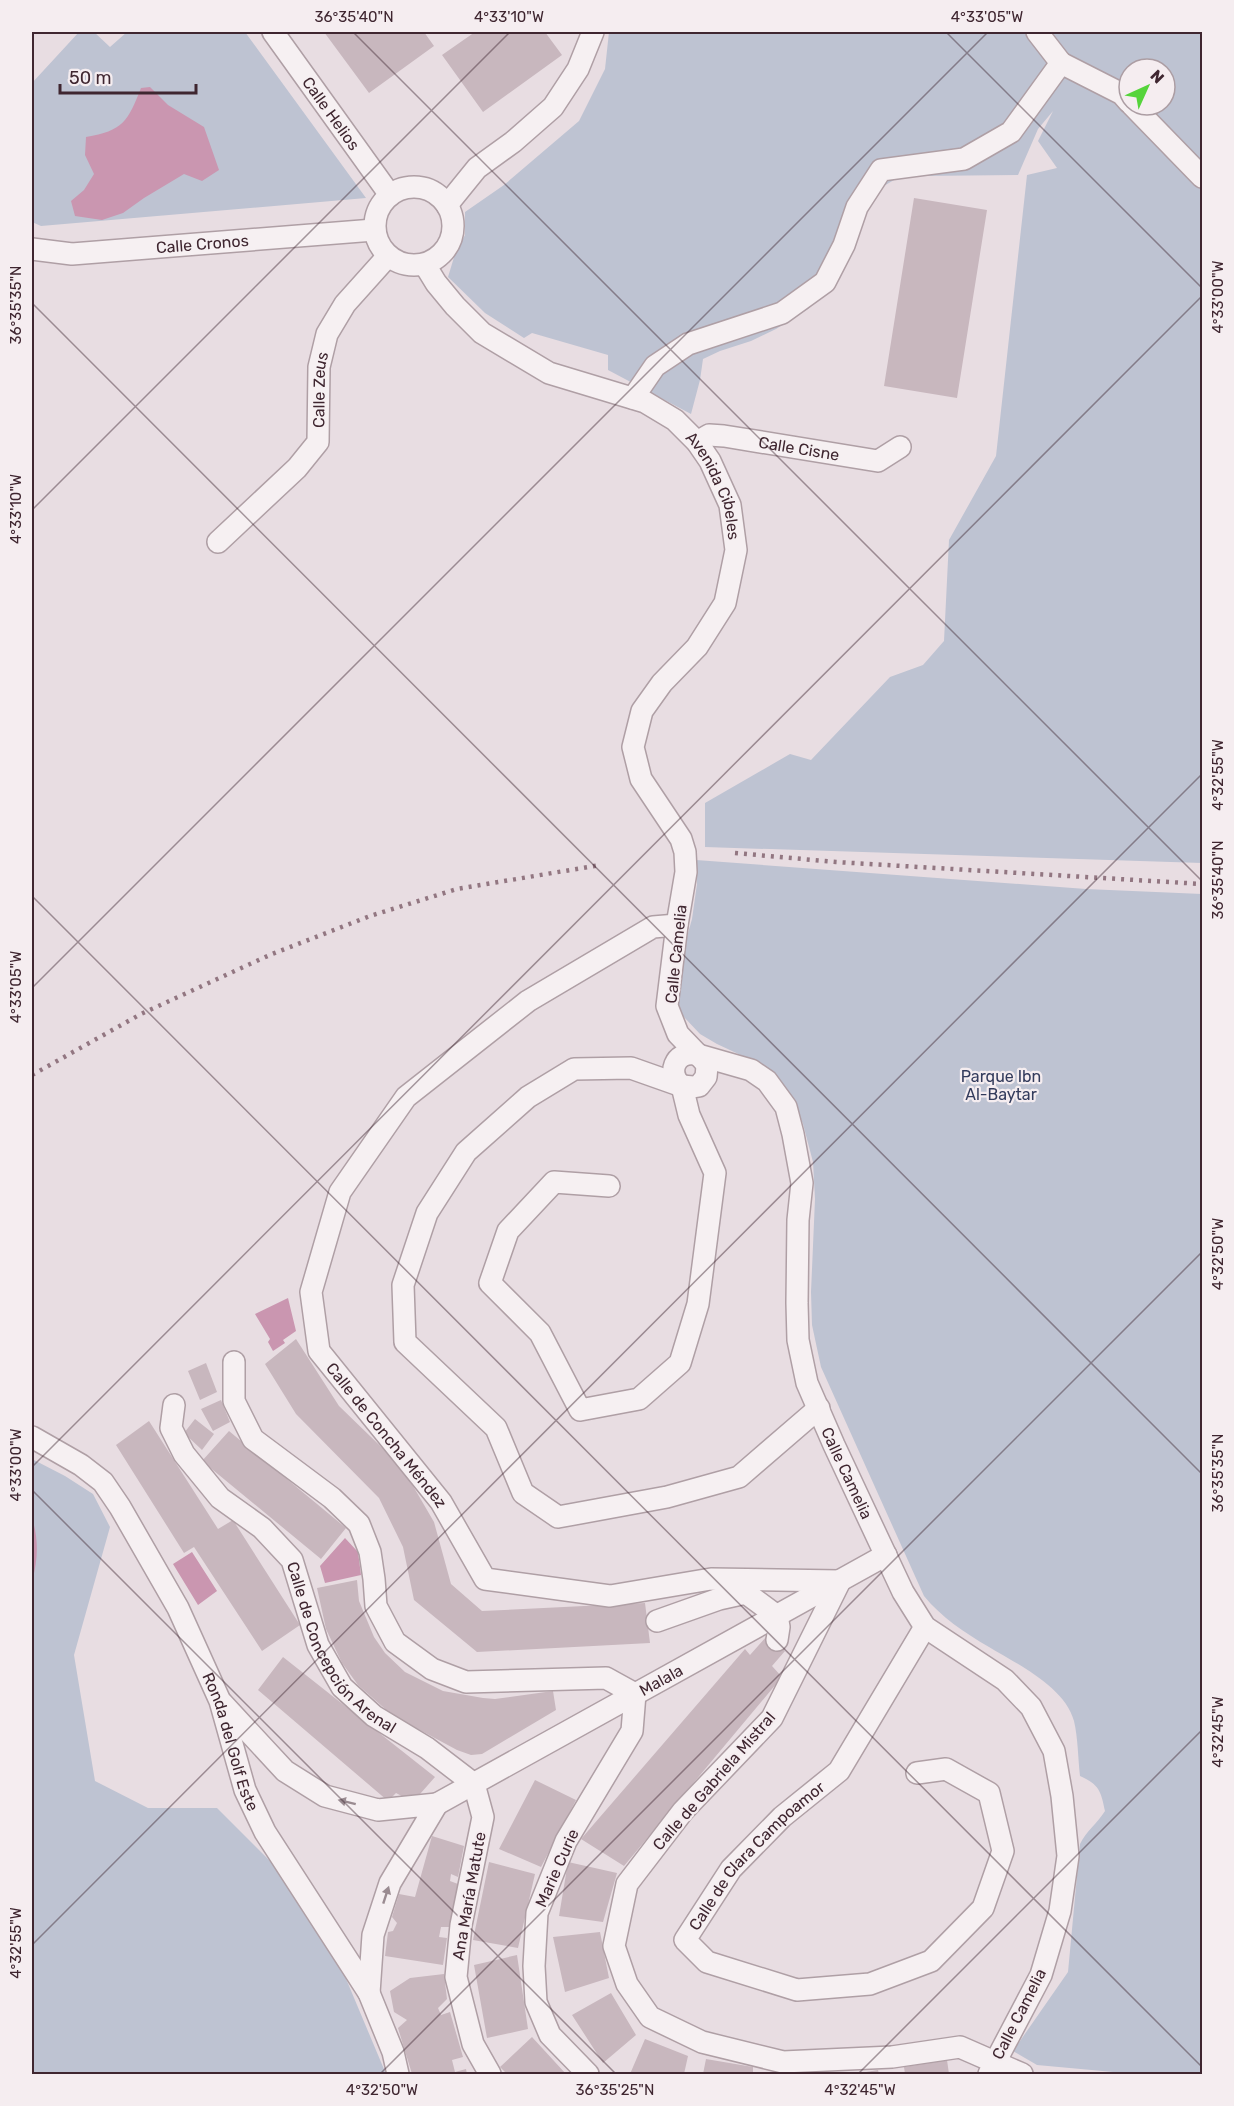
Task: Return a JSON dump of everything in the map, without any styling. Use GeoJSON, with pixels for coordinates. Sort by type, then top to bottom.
{"type":"FeatureCollection","features":[{"type":"Feature","properties":{"kind":"street","name":"Calle Helios"},"geometry":{"type":"LineString","coordinates":[[273,32],[390,195]]}},
{"type":"Feature","properties":{"kind":"street"},"geometry":{"type":"LineString","coordinates":[[447,205],[477,168],[513,142],[552,107],[578,69],[593,32]]}},
{"type":"Feature","properties":{"kind":"street"},"geometry":{"type":"LineString","coordinates":[[1037,32],[1061,63],[1117,91]]}},
{"type":"Feature","properties":{"kind":"street"},"geometry":{"type":"LineString","coordinates":[[633,398],[655,366],[688,344],[782,313],[825,282],[844,245],[856,207],[881,171],[964,159],[1011,132],[1061,63]]}},
{"type":"Feature","properties":{"kind":"street"},"geometry":{"type":"LineString","coordinates":[[1144,117],[1203,177]]}},
{"type":"Feature","properties":{"kind":"street"},"geometry":{"type":"LineString","coordinates":[[414,187],[427,189],[439,195],[447,205],[452,217],[451,241],[436,259],[425,265],[411,266],[399,263],[387,256],[381,248],[374,230],[375,216],[381,204],[390,195],[401,189],[414,187]]}},
{"type":"Feature","properties":{"kind":"street","name":"Calle Cronos"},"geometry":{"type":"LineString","coordinates":[[32,249],[72,254],[374,230]]}},
{"type":"Feature","properties":{"kind":"street","name":"Calle Zeus"},"geometry":{"type":"LineString","coordinates":[[218,542],[297,468],[318,442],[319,367],[327,334],[345,304],[387,256]]}},
{"type":"Feature","properties":{"kind":"street","name":"Avenida Cibeles"},"geometry":{"type":"LineString","coordinates":[[425,265],[455,306],[482,333],[549,373],[645,402],[675,420],[697,442],[710,461],[730,505],[736,550],[725,603],[697,647],[662,683],[642,711],[633,747],[641,779],[681,839],[685,852]]}},
{"type":"Feature","properties":{"kind":"street","name":"Calle Cisne"},"geometry":{"type":"LineString","coordinates":[[697,442],[709,435],[724,436],[878,461],[900,447]]}},
{"type":"Feature","properties":{"kind":"street","name":"Calle Camelia"},"geometry":{"type":"LineString","coordinates":[[685,852],[686,872],[667,1006],[678,1034],[700,1057],[751,1070],[767,1081],[786,1107],[802,1183],[798,1220],[798,1340],[807,1383],[903,1592],[925,1627],[1005,1680],[1030,1707],[1054,1751],[1062,1796],[1068,1856],[1060,1911],[1041,1975],[991,2069]]}},
{"type":"Feature","properties":{"kind":"street","name":"Calle de Concha Méndez"},"geometry":{"type":"LineString","coordinates":[[677,925],[653,927],[528,1001],[406,1096],[340,1192],[311,1292],[319,1351],[441,1502],[484,1579],[610,1596],[711,1579],[840,1581]]}},
{"type":"Feature","properties":{"kind":"street"},"geometry":{"type":"LineString","coordinates":[[700,1057],[707,1066],[706,1077],[699,1086],[693,1088],[631,1068],[574,1069],[528,1097],[466,1152],[427,1213],[403,1285],[405,1342],[496,1428],[524,1493],[558,1517],[667,1497],[739,1477],[819,1408]]}},
{"type":"Feature","properties":{"kind":"street"},"geometry":{"type":"LineString","coordinates":[[609,1185],[554,1182],[508,1232],[490,1283],[540,1333],[580,1410],[639,1400],[680,1363],[698,1304],[714,1173],[689,1115],[682,1086]]}},
{"type":"Feature","properties":{"kind":"street"},"geometry":{"type":"LineString","coordinates":[[234,1362],[234,1401],[253,1439],[332,1498],[359,1524],[370,1552],[376,1606],[395,1642],[432,1669],[466,1682],[606,1678],[635,1694]]}},
{"type":"Feature","properties":{"kind":"street","name":"Calle de Concepción Arenal"},"geometry":{"type":"LineString","coordinates":[[174,1405],[171,1428],[184,1454],[220,1498],[262,1528],[292,1560],[318,1645],[342,1687],[375,1716],[428,1748],[474,1784]]}},
{"type":"Feature","properties":{"kind":"street","name":"Ronda del Golf Este"},"geometry":{"type":"LineString","coordinates":[[32,1437],[81,1465],[103,1482],[120,1507],[178,1608],[220,1701],[245,1790],[265,1832],[369,1994],[393,2052],[398,2074]]}},
{"type":"Feature","properties":{"kind":"street","name":"Malala"},"geometry":{"type":"LineString","coordinates":[[436,1804],[886,1555]]}},
{"type":"Feature","properties":{"kind":"street","name":"Calle de Gabriela Mistral"},"geometry":{"type":"LineString","coordinates":[[840,1581],[772,1718],[683,1811],[627,1884],[614,1946],[627,1984],[650,2017],[702,2042],[783,2062],[892,2056],[960,2047],[991,2069],[1022,2074]]}},
{"type":"Feature","properties":{"kind":"street"},"geometry":{"type":"LineString","coordinates":[[657,1621],[719,1599],[746,1593],[777,1616],[779,1627],[777,1640]]}},
{"type":"Feature","properties":{"kind":"street","name":"Calle de Clara Campoamor"},"geometry":{"type":"LineString","coordinates":[[917,1773],[946,1769],[989,1793],[1003,1851],[983,1908],[931,1961],[870,1984],[797,1990],[707,1962],[685,1940],[731,1869],[782,1817],[839,1771],[925,1627]]}},
{"type":"Feature","properties":{"kind":"street","name":"Marie Curie"},"geometry":{"type":"LineString","coordinates":[[588,2074],[550,2036],[536,2002],[534,1966],[537,1913],[566,1841],[632,1731],[635,1694]]}},
{"type":"Feature","properties":{"kind":"street"},"geometry":{"type":"LineString","coordinates":[[220,1701],[285,1771],[325,1796],[378,1810],[436,1804]]}},
{"type":"Feature","properties":{"kind":"street","name":"Ana María Matute"},"geometry":{"type":"LineString","coordinates":[[474,1784],[483,1817],[461,1925],[456,1977],[472,2044],[490,2074]]}},
{"type":"Feature","properties":{"kind":"street"},"geometry":{"type":"LineString","coordinates":[[369,1994],[369,1965],[373,1935],[390,1883],[436,1804]]}},
{"type":"Feature","properties":{"kind":"street"},"geometry":{"type":"LineString","coordinates":[[340,1948],[357,1945],[373,1935]]}},
{"type":"Feature","properties":{"kind":"green space"},"geometry":{"type":"Polygon","coordinates":[[[79,32],[94,32],[110,47],[127,32],[245,32],[366,198],[41,226],[32,222],[32,83],[79,32]]]}},
{"type":"Feature","properties":{"kind":"green space"},"geometry":{"type":"Polygon","coordinates":[[[609,32],[1202,32],[1202,863],[705,847],[705,803],[790,754],[811,760],[890,677],[923,665],[944,641],[949,540],[996,456],[1027,175],[1057,168],[1038,141],[1053,111],[1038,129],[1018,175],[918,176],[894,180],[877,190],[862,217],[855,245],[842,272],[808,309],[751,341],[703,359],[691,414],[608,370],[608,355],[532,333],[524,338],[485,313],[448,277],[455,254],[465,235],[465,212],[504,185],[579,121],[605,69],[609,32]]]}},
{"type":"Feature","properties":{"kind":"green space","name":"Parque Ibn Al-Baytar"},"geometry":{"type":"Polygon","coordinates":[[[696,860],[1086,889],[1202,894],[1202,2074],[1135,2074],[1037,2065],[1013,2051],[1068,1972],[1080,1844],[1105,1811],[1102,1799],[1096,1786],[1080,1776],[1074,1721],[1061,1697],[1026,1669],[954,1624],[924,1596],[821,1367],[812,1325],[815,1199],[813,1162],[794,1101],[762,1065],[700,1034],[677,1006],[679,965],[692,919],[697,884],[696,860]]]}},
{"type":"Feature","properties":{"kind":"green space"},"geometry":{"type":"Polygon","coordinates":[[[32,1459],[93,1494],[110,1527],[74,1655],[95,1781],[148,1808],[217,1808],[308,1899],[344,1974],[386,2074],[32,2074],[32,1459]]]}},
{"type":"Feature","properties":{"kind":"shaded area"},"geometry":{"type":"Polygon","coordinates":[[[150,87],[168,105],[204,127],[219,170],[202,181],[184,174],[123,213],[102,220],[75,216],[71,201],[84,190],[94,174],[85,155],[86,137],[116,128],[128,116],[141,88],[150,87]]]}},
{"type":"Feature","properties":{"kind":"shaded area"},"geometry":{"type":"Polygon","coordinates":[[[288,1298],[296,1331],[283,1340],[285,1343],[273,1351],[268,1342],[270,1339],[255,1314],[288,1298]]]}},
{"type":"Feature","properties":{"kind":"shaded area"},"geometry":{"type":"Polygon","coordinates":[[[32,1518],[37,1550],[32,1581],[32,1518]]]}},
{"type":"Feature","properties":{"kind":"shaded area"},"geometry":{"type":"Polygon","coordinates":[[[345,1538],[358,1552],[361,1575],[325,1583],[320,1566],[345,1538]]]}},
{"type":"Feature","properties":{"kind":"shaded area"},"geometry":{"type":"Polygon","coordinates":[[[192,1552],[217,1591],[198,1605],[173,1564],[192,1552]]]}},
{"type":"Feature","properties":{"kind":"building"},"geometry":{"type":"Polygon","coordinates":[[[324,32],[424,32],[434,46],[369,93],[324,32]]]}},
{"type":"Feature","properties":{"kind":"building"},"geometry":{"type":"Polygon","coordinates":[[[475,32],[545,32],[562,55],[483,112],[442,55],[475,32]]]}},
{"type":"Feature","properties":{"kind":"building"},"geometry":{"type":"Polygon","coordinates":[[[914,198],[987,210],[957,398],[884,386],[914,198]]]}},
{"type":"Feature","properties":{"kind":"building"},"geometry":{"type":"Polygon","coordinates":[[[296,1339],[339,1406],[402,1467],[434,1522],[451,1584],[482,1611],[645,1603],[650,1643],[477,1652],[414,1600],[403,1547],[379,1498],[296,1414],[265,1364],[296,1339]]]}},
{"type":"Feature","properties":{"kind":"building"},"geometry":{"type":"Polygon","coordinates":[[[206,1363],[217,1392],[200,1400],[188,1371],[206,1363]]]}},
{"type":"Feature","properties":{"kind":"building"},"geometry":{"type":"Polygon","coordinates":[[[221,1400],[230,1422],[213,1431],[201,1409],[221,1400]]]}},
{"type":"Feature","properties":{"kind":"building"},"geometry":{"type":"Polygon","coordinates":[[[195,1419],[214,1434],[202,1450],[184,1433],[195,1419]]]}},
{"type":"Feature","properties":{"kind":"building"},"geometry":{"type":"Polygon","coordinates":[[[149,1421],[218,1529],[233,1520],[300,1625],[262,1651],[194,1547],[184,1553],[116,1445],[149,1421]]]}},
{"type":"Feature","properties":{"kind":"building"},"geometry":{"type":"Polygon","coordinates":[[[229,1431],[346,1528],[321,1559],[202,1461],[229,1431]]]}},
{"type":"Feature","properties":{"kind":"building"},"geometry":{"type":"Polygon","coordinates":[[[357,1580],[359,1601],[374,1637],[385,1653],[405,1672],[443,1691],[483,1698],[495,1699],[553,1691],[556,1710],[482,1754],[471,1755],[457,1750],[392,1715],[358,1685],[342,1663],[326,1629],[317,1588],[357,1580]]]}},
{"type":"Feature","properties":{"kind":"building"},"geometry":{"type":"Polygon","coordinates":[[[766,1637],[785,1651],[772,1666],[782,1677],[624,1866],[581,1839],[745,1649],[750,1655],[766,1637]]]}},
{"type":"Feature","properties":{"kind":"building"},"geometry":{"type":"Polygon","coordinates":[[[283,1657],[435,1777],[413,1802],[396,1793],[388,1801],[258,1690],[283,1657]]]}},
{"type":"Feature","properties":{"kind":"building"},"geometry":{"type":"Polygon","coordinates":[[[535,1780],[576,1800],[541,1867],[499,1849],[535,1780]]]}},
{"type":"Feature","properties":{"kind":"building"},"geometry":{"type":"Polygon","coordinates":[[[432,1836],[464,1846],[458,1877],[451,1874],[450,1881],[458,1884],[449,1927],[441,1927],[439,1937],[447,1938],[443,1965],[385,1956],[388,1932],[393,1931],[397,1923],[392,1917],[399,1894],[415,1897],[432,1836]]]}},
{"type":"Feature","properties":{"kind":"building"},"geometry":{"type":"Polygon","coordinates":[[[489,1862],[535,1874],[518,1948],[473,1940],[489,1862]]]}},
{"type":"Feature","properties":{"kind":"building"},"geometry":{"type":"Polygon","coordinates":[[[568,1862],[617,1873],[603,1922],[559,1916],[568,1862]]]}},
{"type":"Feature","properties":{"kind":"building"},"geometry":{"type":"Polygon","coordinates":[[[600,1932],[609,1978],[565,1992],[553,1937],[600,1932]]]}},
{"type":"Feature","properties":{"kind":"building"},"geometry":{"type":"Polygon","coordinates":[[[517,1955],[528,2029],[487,2038],[474,1965],[517,1955]]]}},
{"type":"Feature","properties":{"kind":"building"},"geometry":{"type":"Polygon","coordinates":[[[444,1974],[447,1999],[438,2008],[441,2015],[450,2012],[463,2057],[452,2060],[455,2072],[466,2069],[467,2074],[417,2074],[417,2072],[412,2074],[398,2028],[407,2020],[394,2012],[390,1991],[410,1978],[444,1974]]]}},
{"type":"Feature","properties":{"kind":"building"},"geometry":{"type":"Polygon","coordinates":[[[611,1993],[636,2035],[603,2063],[572,2015],[611,1993]]]}},
{"type":"Feature","properties":{"kind":"building"},"geometry":{"type":"Polygon","coordinates":[[[532,2037],[566,2074],[507,2074],[500,2067],[532,2037]]]}},
{"type":"Feature","properties":{"kind":"building"},"geometry":{"type":"Polygon","coordinates":[[[645,2039],[688,2056],[684,2074],[630,2074],[645,2039]]]}},
{"type":"Feature","properties":{"kind":"building"},"geometry":{"type":"Polygon","coordinates":[[[706,2059],[753,2067],[753,2074],[703,2074],[706,2059]]]}},
{"type":"Feature","properties":{"kind":"building"},"geometry":{"type":"Polygon","coordinates":[[[947,2060],[949,2074],[905,2074],[904,2067],[947,2060]]]}},
{"type":"Feature","properties":{"kind":"building"},"geometry":{"type":"Polygon","coordinates":[[[774,2070],[799,2073],[799,2074],[774,2074],[774,2070]]]}},
{"type":"Feature","properties":{"kind":"building"},"geometry":{"type":"Polygon","coordinates":[[[878,2070],[879,2074],[860,2074],[860,2073],[878,2070]]]}},
{"type":"Feature","properties":{"kind":"railway"},"geometry":{"type":"LineString","coordinates":[[735,853],[836,862],[1202,884]]}},
{"type":"Feature","properties":{"kind":"railway"},"geometry":{"type":"LineString","coordinates":[[32,1075],[141,1014],[272,954],[370,916],[457,889],[600,865]]}}]}
